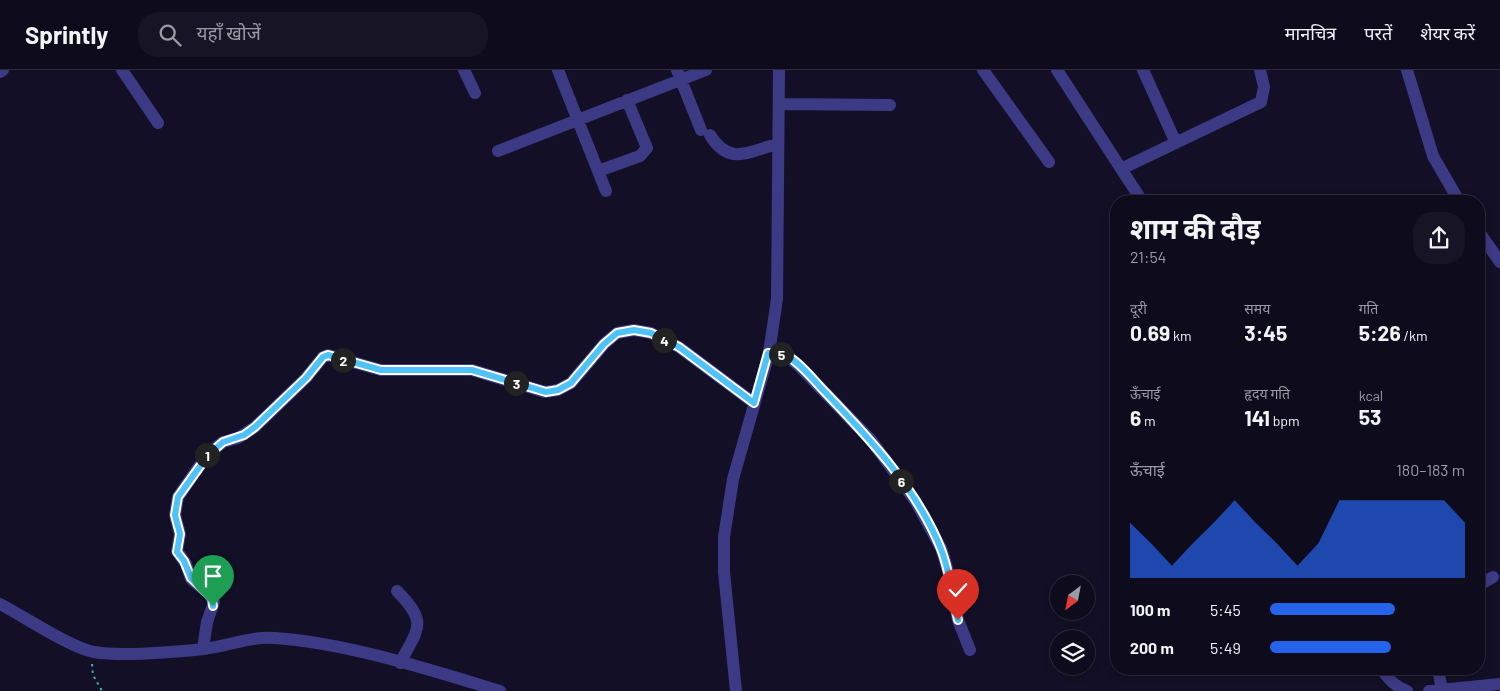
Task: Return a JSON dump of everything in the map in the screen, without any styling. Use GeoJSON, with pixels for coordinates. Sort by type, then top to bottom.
{"type":"FeatureCollection","features":[{"type":"Feature","properties":{"kind":"street"},"geometry":{"type":"LineString","coordinates":[[122,70],[158,123]]}},
{"type":"Feature","properties":{"kind":"street"},"geometry":{"type":"LineString","coordinates":[[464,70],[475,93]]}},
{"type":"Feature","properties":{"kind":"street"},"geometry":{"type":"LineString","coordinates":[[558,70],[606,191]]}},
{"type":"Feature","properties":{"kind":"street"},"geometry":{"type":"LineString","coordinates":[[498,151],[627,100],[679,74],[706,70]]}},
{"type":"Feature","properties":{"kind":"street"},"geometry":{"type":"LineString","coordinates":[[736,691],[724,572],[724,537],[733,479],[768,353],[777,299],[779,70]]}},
{"type":"Feature","properties":{"kind":"street"},"geometry":{"type":"LineString","coordinates":[[983,70],[1049,162]]}},
{"type":"Feature","properties":{"kind":"street"},"geometry":{"type":"LineString","coordinates":[[1057,70],[1138,195]]}},
{"type":"Feature","properties":{"kind":"street"},"geometry":{"type":"LineString","coordinates":[[1143,70],[1176,143]]}},
{"type":"Feature","properties":{"kind":"street"},"geometry":{"type":"LineString","coordinates":[[1121,169],[1261,102],[1264,86],[1260,70]]}},
{"type":"Feature","properties":{"kind":"street"},"geometry":{"type":"LineString","coordinates":[[1407,70],[1433,156],[1456,195]]}},
{"type":"Feature","properties":{"kind":"street"},"geometry":{"type":"LineString","coordinates":[[679,74],[706,133],[718,148],[725,153],[736,154],[777,144]]}},
{"type":"Feature","properties":{"kind":"street"},"geometry":{"type":"LineString","coordinates":[[598,171],[640,156],[646,148],[627,100]]}},
{"type":"Feature","properties":{"kind":"street"},"geometry":{"type":"LineString","coordinates":[[778,104],[890,105]]}},
{"type":"Feature","properties":{"kind":"street"},"geometry":{"type":"LineString","coordinates":[[1485,241],[1500,262]]}},
{"type":"Feature","properties":{"kind":"street"},"geometry":{"type":"LineString","coordinates":[[203,649],[206,622],[214,602],[208,593],[191,578],[184,561],[177,552],[180,534],[175,515],[178,497],[215,448],[255,427],[306,378],[323,357],[328,355],[381,370],[472,370],[546,392],[558,390],[571,383],[604,344],[617,333],[634,330],[651,333],[679,347],[754,403]]}},
{"type":"Feature","properties":{"kind":"street"},"geometry":{"type":"LineString","coordinates":[[768,353],[779,353],[788,356],[801,368],[872,440],[916,502],[941,548],[949,574],[958,620],[970,650]]}},
{"type":"Feature","properties":{"kind":"street"},"geometry":{"type":"LineString","coordinates":[[1485,582],[1493,577]]}},
{"type":"Feature","properties":{"kind":"street"},"geometry":{"type":"LineString","coordinates":[[397,591],[412,607],[418,617],[418,625],[400,663]]}},
{"type":"Feature","properties":{"kind":"street"},"geometry":{"type":"LineString","coordinates":[[0,604],[93,652],[116,653],[203,649],[250,639],[273,637],[327,644],[500,691]]}},
{"type":"Feature","properties":{"kind":"street"},"geometry":{"type":"LineString","coordinates":[[1384,675],[1391,691]]}},
{"type":"Feature","properties":{"kind":"street"},"geometry":{"type":"LineString","coordinates":[[1385,675],[1397,687],[1407,691]]}},
{"type":"Feature","properties":{"kind":"street"},"geometry":{"type":"LineString","coordinates":[[1437,675],[1436,690],[1500,684]]}},
{"type":"Feature","properties":{"kind":"path"},"geometry":{"type":"LineString","coordinates":[[93,652],[93,675],[102,691]]}},
{"type":"Feature","properties":{"kind":"route"},"geometry":{"type":"LineString","coordinates":[[213,606],[212,598],[191,578],[186,564],[177,552],[180,534],[175,507],[178,497],[182,489],[215,448],[223,442],[244,435],[264,420],[306,378],[323,357],[328,355],[381,370],[410,368],[472,370],[546,392],[558,390],[571,383],[584,370],[604,344],[617,333],[634,330],[651,333],[679,347],[754,403],[768,353],[779,353],[788,356],[872,440],[916,502],[941,548],[949,574],[958,620]]}}]}
